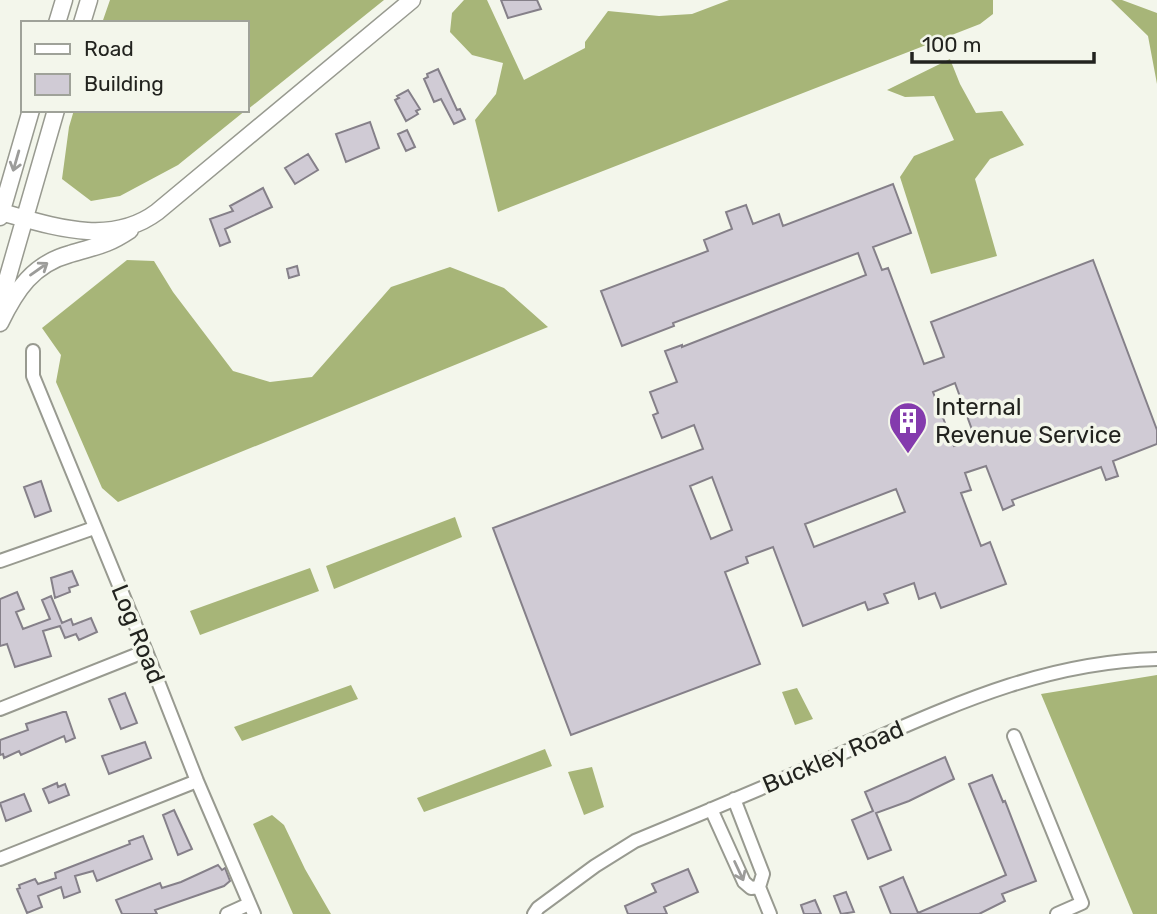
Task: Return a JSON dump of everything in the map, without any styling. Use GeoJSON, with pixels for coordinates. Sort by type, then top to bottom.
{"type":"FeatureCollection","features":[{"type":"Feature","properties":{"kind":"main road"},"geometry":{"type":"LineString","coordinates":[[58,21],[64,0]]}},
{"type":"Feature","properties":{"kind":"main road"},"geometry":{"type":"LineString","coordinates":[[83,21],[89,0]]}},
{"type":"Feature","properties":{"kind":"main road"},"geometry":{"type":"LineString","coordinates":[[0,323],[18,289],[38,269],[63,256],[111,243],[157,212],[412,0]]}},
{"type":"Feature","properties":{"kind":"main road"},"geometry":{"type":"LineString","coordinates":[[30,112],[1,214],[90,232],[140,223]]}},
{"type":"Feature","properties":{"kind":"main road"},"geometry":{"type":"LineString","coordinates":[[0,304],[55,112]]}},
{"type":"Feature","properties":{"kind":"street","name":"Log Road"},"geometry":{"type":"LineString","coordinates":[[33,351],[33,376],[197,781],[252,909]]}},
{"type":"Feature","properties":{"kind":"street"},"geometry":{"type":"LineString","coordinates":[[0,561],[94,528]]}},
{"type":"Feature","properties":{"kind":"street"},"geometry":{"type":"LineString","coordinates":[[0,709],[146,651]]}},
{"type":"Feature","properties":{"kind":"street","name":"Buckley Road"},"geometry":{"type":"LineString","coordinates":[[534,914],[538,908],[595,866],[635,841],[948,707],[1008,684],[1075,668],[1157,659]]}},
{"type":"Feature","properties":{"kind":"street"},"geometry":{"type":"LineString","coordinates":[[1014,736],[1082,903],[1057,914]]}},
{"type":"Feature","properties":{"kind":"street"},"geometry":{"type":"LineString","coordinates":[[0,859],[197,781]]}},
{"type":"Feature","properties":{"kind":"street"},"geometry":{"type":"LineString","coordinates":[[734,799],[762,869],[763,879],[759,887],[770,914]]}},
{"type":"Feature","properties":{"kind":"street"},"geometry":{"type":"LineString","coordinates":[[711,809],[744,882],[751,888],[759,887]]}},
{"type":"Feature","properties":{"kind":"street"},"geometry":{"type":"LineString","coordinates":[[227,914],[252,909]]}},
{"type":"Feature","properties":{"kind":"green space"},"geometry":{"type":"Polygon","coordinates":[[[110,0],[384,0],[248,109],[248,21],[103,21],[110,0]]]}},
{"type":"Feature","properties":{"kind":"green space"},"geometry":{"type":"Polygon","coordinates":[[[464,0],[487,0],[524,80],[585,48],[585,42],[608,11],[659,16],[692,14],[729,0],[993,0],[993,14],[980,24],[498,212],[475,120],[496,94],[503,63],[472,55],[450,32],[452,13],[464,0]]]}},
{"type":"Feature","properties":{"kind":"green space"},"geometry":{"type":"Polygon","coordinates":[[[1111,0],[1122,0],[1157,13],[1157,84],[1148,36],[1111,0]]]}},
{"type":"Feature","properties":{"kind":"green space"},"geometry":{"type":"Polygon","coordinates":[[[950,59],[976,113],[1002,111],[1024,145],[990,159],[975,179],[997,256],[931,274],[900,177],[914,156],[954,140],[934,96],[905,97],[887,90],[950,59]]]}},
{"type":"Feature","properties":{"kind":"green space"},"geometry":{"type":"Polygon","coordinates":[[[73,112],[244,112],[178,165],[120,196],[91,201],[62,179],[73,112]]]}},
{"type":"Feature","properties":{"kind":"green space"},"geometry":{"type":"Polygon","coordinates":[[[127,260],[154,261],[173,292],[233,371],[270,382],[312,377],[391,287],[450,267],[504,288],[548,327],[118,502],[102,488],[56,382],[61,355],[42,328],[127,260]]]}},
{"type":"Feature","properties":{"kind":"green space"},"geometry":{"type":"Polygon","coordinates":[[[455,517],[462,537],[334,589],[326,566],[455,517]]]}},
{"type":"Feature","properties":{"kind":"green space"},"geometry":{"type":"Polygon","coordinates":[[[310,568],[319,591],[200,635],[190,611],[310,568]]]}},
{"type":"Feature","properties":{"kind":"green space"},"geometry":{"type":"Polygon","coordinates":[[[1157,675],[1157,914],[1133,914],[1041,694],[1157,675]]]}},
{"type":"Feature","properties":{"kind":"green space"},"geometry":{"type":"Polygon","coordinates":[[[351,685],[358,699],[242,741],[234,727],[351,685]]]}},
{"type":"Feature","properties":{"kind":"green space"},"geometry":{"type":"Polygon","coordinates":[[[797,688],[813,719],[795,725],[782,692],[797,688]]]}},
{"type":"Feature","properties":{"kind":"green space"},"geometry":{"type":"Polygon","coordinates":[[[545,749],[552,766],[424,812],[417,798],[545,749]]]}},
{"type":"Feature","properties":{"kind":"green space"},"geometry":{"type":"Polygon","coordinates":[[[592,767],[604,807],[584,815],[568,772],[592,767]]]}},
{"type":"Feature","properties":{"kind":"green space"},"geometry":{"type":"Polygon","coordinates":[[[272,815],[284,825],[331,914],[293,914],[253,824],[272,815]]]}},
{"type":"Feature","properties":{"kind":"building"},"geometry":{"type":"Polygon","coordinates":[[[501,0],[537,0],[541,9],[508,18],[501,0]]]}},
{"type":"Feature","properties":{"kind":"building"},"geometry":{"type":"Polygon","coordinates":[[[438,69],[457,110],[460,109],[465,119],[454,124],[441,99],[434,102],[424,79],[428,77],[427,74],[438,69]]]}},
{"type":"Feature","properties":{"kind":"building"},"geometry":{"type":"Polygon","coordinates":[[[408,90],[420,109],[416,111],[418,114],[406,121],[395,100],[408,90]]]}},
{"type":"Feature","properties":{"kind":"building"},"geometry":{"type":"Polygon","coordinates":[[[370,122],[379,148],[346,162],[336,134],[370,122]]]}},
{"type":"Feature","properties":{"kind":"building"},"geometry":{"type":"Polygon","coordinates":[[[407,130],[415,147],[406,151],[398,134],[407,130]]]}},
{"type":"Feature","properties":{"kind":"building"},"geometry":{"type":"Polygon","coordinates":[[[308,154],[318,170],[295,184],[285,168],[308,154]]]}},
{"type":"Feature","properties":{"kind":"building","name":"Internal Revenue Service"},"geometry":{"type":"Polygon","coordinates":[[[893,184],[911,233],[873,247],[882,270],[888,268],[924,364],[944,357],[931,322],[1093,260],[1157,430],[1157,444],[1113,461],[1118,476],[1106,480],[1101,467],[1012,500],[1014,505],[1003,510],[986,466],[965,473],[971,490],[961,493],[981,546],[990,542],[1006,584],[941,608],[935,593],[919,599],[914,583],[884,594],[888,603],[868,610],[865,602],[803,626],[773,547],[746,557],[748,563],[725,572],[760,664],[571,735],[493,528],[703,449],[694,425],[662,438],[653,415],[658,413],[650,392],[677,382],[665,351],[682,347],[866,275],[858,253],[673,323],[674,326],[622,346],[601,291],[708,251],[704,240],[732,229],[726,212],[746,205],[753,224],[779,214],[783,226],[893,184]],[[955,383],[933,392],[954,446],[975,438],[955,383]],[[712,477],[690,486],[711,539],[732,530],[712,477]],[[896,489],[805,524],[814,547],[905,512],[896,489]]]}},
{"type":"Feature","properties":{"kind":"building"},"geometry":{"type":"Polygon","coordinates":[[[263,188],[272,207],[225,229],[230,242],[220,246],[210,219],[233,211],[230,206],[263,188]]]}},
{"type":"Feature","properties":{"kind":"building"},"geometry":{"type":"Polygon","coordinates":[[[297,266],[299,275],[289,278],[287,269],[297,266]]]}},
{"type":"Feature","properties":{"kind":"building"},"geometry":{"type":"Polygon","coordinates":[[[41,481],[51,511],[35,517],[24,487],[41,481]]]}},
{"type":"Feature","properties":{"kind":"building"},"geometry":{"type":"Polygon","coordinates":[[[72,571],[78,585],[69,588],[70,592],[55,598],[51,578],[72,571]]]}},
{"type":"Feature","properties":{"kind":"building"},"geometry":{"type":"Polygon","coordinates":[[[17,592],[24,609],[16,612],[23,629],[50,619],[42,600],[51,596],[62,623],[71,619],[73,625],[91,618],[97,632],[79,640],[76,634],[65,638],[60,626],[43,631],[51,656],[15,667],[7,644],[0,646],[0,599],[17,592]]]}},
{"type":"Feature","properties":{"kind":"building"},"geometry":{"type":"Polygon","coordinates":[[[125,693],[137,723],[121,729],[109,699],[125,693]]]}},
{"type":"Feature","properties":{"kind":"building"},"geometry":{"type":"Polygon","coordinates":[[[66,712],[75,738],[66,742],[64,736],[21,755],[19,751],[4,758],[3,754],[0,755],[0,740],[28,730],[26,724],[66,712]]]}},
{"type":"Feature","properties":{"kind":"building"},"geometry":{"type":"Polygon","coordinates":[[[145,742],[151,758],[109,774],[102,756],[145,742]]]}},
{"type":"Feature","properties":{"kind":"building"},"geometry":{"type":"Polygon","coordinates":[[[945,757],[954,779],[909,801],[876,813],[891,850],[868,859],[852,820],[873,811],[865,792],[945,757]]]}},
{"type":"Feature","properties":{"kind":"building"},"geometry":{"type":"Polygon","coordinates":[[[992,775],[1036,881],[1002,894],[1005,901],[979,914],[891,914],[880,887],[903,877],[918,913],[1006,875],[969,784],[992,775]]]}},
{"type":"Feature","properties":{"kind":"building"},"geometry":{"type":"Polygon","coordinates":[[[57,783],[58,787],[65,784],[69,795],[49,803],[43,789],[57,783]]]}},
{"type":"Feature","properties":{"kind":"building"},"geometry":{"type":"Polygon","coordinates":[[[24,794],[31,811],[6,821],[0,803],[24,794]]]}},
{"type":"Feature","properties":{"kind":"building"},"geometry":{"type":"Polygon","coordinates":[[[174,810],[192,849],[178,855],[163,815],[174,810]]]}},
{"type":"Feature","properties":{"kind":"building"},"geometry":{"type":"Polygon","coordinates":[[[143,836],[152,859],[97,881],[93,871],[75,876],[80,892],[64,898],[61,887],[38,896],[42,907],[27,913],[17,889],[20,888],[19,885],[35,879],[38,884],[56,878],[55,873],[130,844],[129,841],[143,836]]]}},
{"type":"Feature","properties":{"kind":"building"},"geometry":{"type":"Polygon","coordinates":[[[218,865],[222,870],[225,868],[230,881],[224,886],[155,910],[157,914],[122,914],[116,900],[160,883],[162,888],[181,882],[218,865]]]}},
{"type":"Feature","properties":{"kind":"building"},"geometry":{"type":"Polygon","coordinates":[[[688,869],[698,892],[664,907],[667,914],[628,914],[625,906],[656,892],[652,884],[688,869]]]}},
{"type":"Feature","properties":{"kind":"building"},"geometry":{"type":"Polygon","coordinates":[[[846,892],[854,912],[841,914],[834,896],[846,892]]]}},
{"type":"Feature","properties":{"kind":"building"},"geometry":{"type":"Polygon","coordinates":[[[815,900],[821,914],[804,914],[801,905],[815,900]]]}},
{"type":"Feature","properties":{"kind":"place","name":"Internal Revenue Service"},"geometry":{"type":"Point","coordinates":[908,455]}}]}
